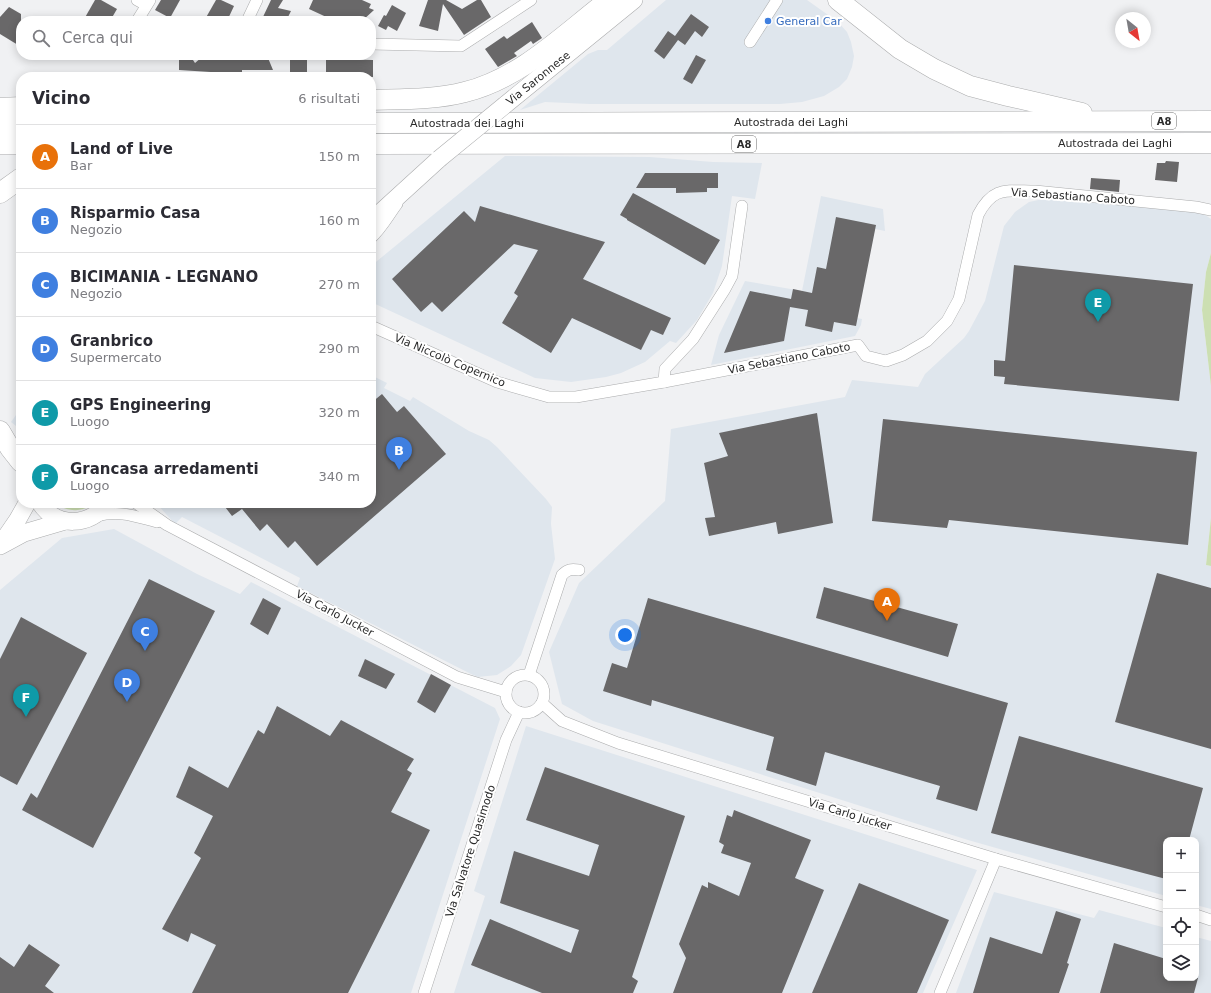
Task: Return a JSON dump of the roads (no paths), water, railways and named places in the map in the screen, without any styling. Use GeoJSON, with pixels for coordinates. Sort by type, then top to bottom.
{"type":"FeatureCollection","features":[{"type":"Feature","properties":{"kind":"highway"},"geometry":{"type":"LineString","coordinates":[[376,100],[427,99],[464,93],[481,88],[516,71],[535,58],[600,6],[612,0]]}},
{"type":"Feature","properties":{"kind":"highway"},"geometry":{"type":"LineString","coordinates":[[838,0],[900,49],[934,69],[970,86],[1117,121]]}},
{"type":"Feature","properties":{"kind":"highway"},"geometry":{"type":"LineString","coordinates":[[0,108],[16,108]]}},
{"type":"Feature","properties":{"kind":"highway","name":"Autostrada dei Laghi"},"geometry":{"type":"LineString","coordinates":[[376,123],[1211,121]]}},
{"type":"Feature","properties":{"kind":"highway"},"geometry":{"type":"LineString","coordinates":[[0,124],[16,124]]}},
{"type":"Feature","properties":{"kind":"highway","name":"Autostrada dei Laghi"},"geometry":{"type":"LineString","coordinates":[[376,144],[1211,143]]}},
{"type":"Feature","properties":{"kind":"highway"},"geometry":{"type":"LineString","coordinates":[[0,144],[16,144]]}},
{"type":"Feature","properties":{"kind":"highway"},"geometry":{"type":"LineString","coordinates":[[0,193],[16,182]]}},
{"type":"Feature","properties":{"kind":"highway"},"geometry":{"type":"LineString","coordinates":[[0,430],[16,437]]}},
{"type":"Feature","properties":{"kind":"highway"},"geometry":{"type":"LineString","coordinates":[[0,430],[16,456]]}},
{"type":"Feature","properties":{"kind":"main road","name":"Via Saronnese"},"geometry":{"type":"LineString","coordinates":[[376,217],[439,159],[634,0]]}},
{"type":"Feature","properties":{"kind":"main road"},"geometry":{"type":"LineString","coordinates":[[24,508],[0,546],[24,534],[65,521],[79,521],[92,518],[104,508]]}},
{"type":"Feature","properties":{"kind":"main road"},"geometry":{"type":"LineString","coordinates":[[44,508],[54,517],[65,521]]}},
{"type":"Feature","properties":{"kind":"street"},"geometry":{"type":"LineString","coordinates":[[249,16],[257,0]]}},
{"type":"Feature","properties":{"kind":"street"},"geometry":{"type":"LineString","coordinates":[[376,44],[461,46],[531,0]]}},
{"type":"Feature","properties":{"kind":"street"},"geometry":{"type":"LineString","coordinates":[[750,42],[777,0]]}},
{"type":"Feature","properties":{"kind":"street"},"geometry":{"type":"LineString","coordinates":[[139,16],[144,2]]}},
{"type":"Feature","properties":{"kind":"street"},"geometry":{"type":"LineString","coordinates":[[376,234],[387,220],[406,190]]}},
{"type":"Feature","properties":{"kind":"street","name":"Via Sebastiano Caboto"},"geometry":{"type":"LineString","coordinates":[[664,382],[858,345],[866,356],[886,361],[903,355],[927,341],[947,321],[959,299],[978,215],[984,203],[991,196],[997,193],[1034,191],[1196,207],[1211,210]]}},
{"type":"Feature","properties":{"kind":"street"},"geometry":{"type":"LineString","coordinates":[[664,382],[665,369],[681,354],[702,327],[726,290],[732,276],[742,206]]}},
{"type":"Feature","properties":{"kind":"street","name":"Via Niccolò Copernico"},"geometry":{"type":"LineString","coordinates":[[376,328],[497,382],[549,397],[576,397],[664,382]]}},
{"type":"Feature","properties":{"kind":"street","name":"Via Carlo Jucker"},"geometry":{"type":"LineString","coordinates":[[143,508],[167,525],[457,677],[506,692]]}},
{"type":"Feature","properties":{"kind":"street","name":"Via Carlo Jucker"},"geometry":{"type":"LineString","coordinates":[[92,518],[109,513],[123,513],[167,525]]}},
{"type":"Feature","properties":{"kind":"street"},"geometry":{"type":"LineString","coordinates":[[528,675],[562,575],[566,570],[579,570]]}},
{"type":"Feature","properties":{"kind":"street"},"geometry":{"type":"LineString","coordinates":[[528,675],[539,680],[542,686],[544,691],[542,703],[538,708],[532,711],[519,712],[509,704],[506,692],[511,680],[517,676],[528,675]]}},
{"type":"Feature","properties":{"kind":"street","name":"Via Carlo Jucker"},"geometry":{"type":"LineString","coordinates":[[542,703],[562,721],[618,743],[996,859],[1163,906]]}},
{"type":"Feature","properties":{"kind":"street","name":"Via Salvatore Quasimodo"},"geometry":{"type":"LineString","coordinates":[[424,993],[506,740],[519,712]]}},
{"type":"Feature","properties":{"kind":"street"},"geometry":{"type":"LineString","coordinates":[[940,993],[996,859]]}},
{"type":"Feature","properties":{"kind":"street"},"geometry":{"type":"LineString","coordinates":[[1199,916],[1211,920]]}},
{"type":"Feature","properties":{"kind":"place","name":"General Car"},"geometry":{"type":"Point","coordinates":[768,21]}},
{"type":"Feature","properties":{"kind":"place","name":"GPS Engineering"},"geometry":{"type":"Point","coordinates":[1098,322]}},
{"type":"Feature","properties":{"kind":"place","name":"Risparmio Casa"},"geometry":{"type":"Point","coordinates":[399,470]}},
{"type":"Feature","properties":{"kind":"place","name":"Land of Live"},"geometry":{"type":"Point","coordinates":[887,621]}},
{"type":"Feature","properties":{"kind":"place","name":"BICIMANIA - LEGNANO"},"geometry":{"type":"Point","coordinates":[145,651]}},
{"type":"Feature","properties":{"kind":"place","name":"Granbrico"},"geometry":{"type":"Point","coordinates":[127,702]}},
{"type":"Feature","properties":{"kind":"place","name":"Grancasa arredamenti"},"geometry":{"type":"Point","coordinates":[26,717]}}]}
